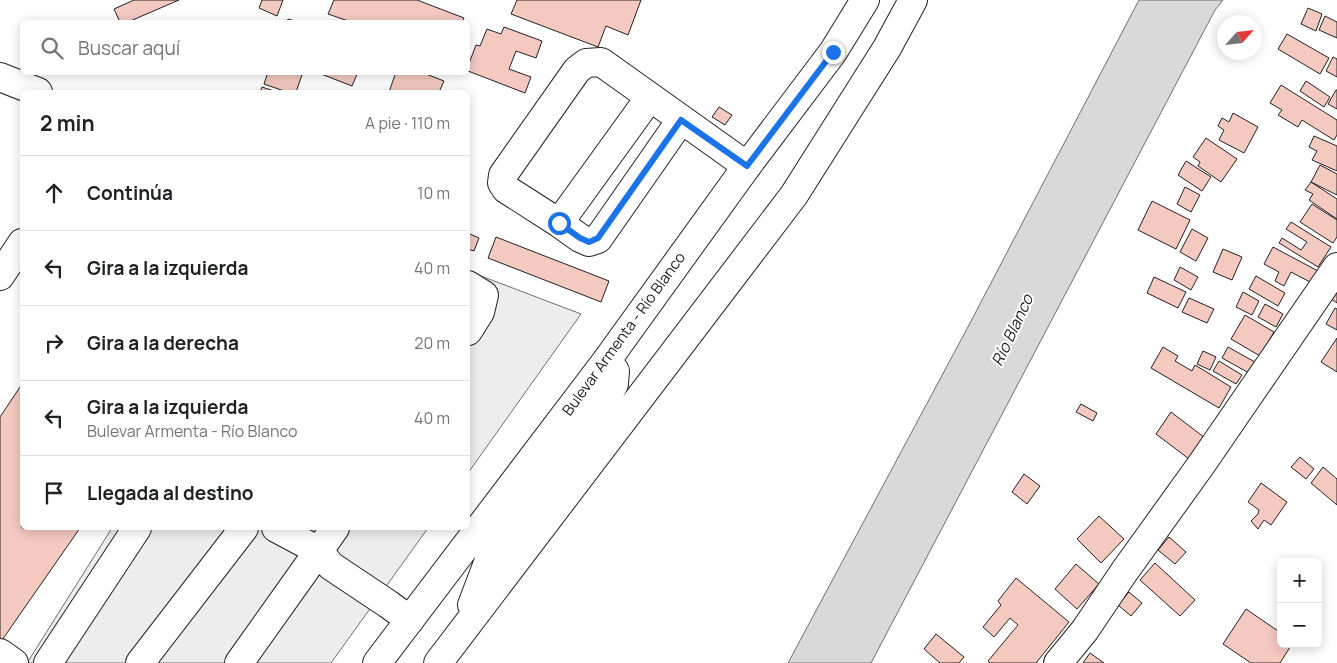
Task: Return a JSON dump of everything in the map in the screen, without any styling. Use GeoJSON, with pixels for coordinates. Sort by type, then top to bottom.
{"type":"FeatureCollection","features":[{"type":"Feature","properties":{"kind":"main road","name":"Bulevar Armenta - Río Blanco"},"geometry":{"type":"LineString","coordinates":[[377,663],[607,360],[747,166],[833,52],[865,0]]}},
{"type":"Feature","properties":{"kind":"main road"},"geometry":{"type":"LineString","coordinates":[[438,663],[794,195],[887,48],[913,0]]}},
{"type":"Feature","properties":{"kind":"main road"},"geometry":{"type":"LineString","coordinates":[[681,120],[598,238],[589,242],[506,189],[502,183],[502,174],[577,70],[586,63],[601,62],[747,166]]}},
{"type":"Feature","properties":{"kind":"main road"},"geometry":{"type":"LineString","coordinates":[[0,77],[33,90]]}},
{"type":"Feature","properties":{"kind":"main road"},"geometry":{"type":"LineString","coordinates":[[559,223],[650,97]]}},
{"type":"Feature","properties":{"kind":"main road"},"geometry":{"type":"LineString","coordinates":[[0,276],[20,246]]}},
{"type":"Feature","properties":{"kind":"main road"},"geometry":{"type":"LineString","coordinates":[[1058,663],[1085,630],[1124,572],[1202,465],[1337,267]]}},
{"type":"Feature","properties":{"kind":"main road"},"geometry":{"type":"LineString","coordinates":[[470,287],[484,295],[480,312],[470,328]]}},
{"type":"Feature","properties":{"kind":"main road"},"geometry":{"type":"LineString","coordinates":[[463,630],[494,546],[602,406],[614,384],[615,371],[607,360]]}},
{"type":"Feature","properties":{"kind":"main road"},"geometry":{"type":"LineString","coordinates":[[48,663],[137,530]]}},
{"type":"Feature","properties":{"kind":"main road"},"geometry":{"type":"LineString","coordinates":[[140,663],[242,530]]}},
{"type":"Feature","properties":{"kind":"main road"},"geometry":{"type":"LineString","coordinates":[[280,530],[319,551],[332,566],[410,620]]}},
{"type":"Feature","properties":{"kind":"main road"},"geometry":{"type":"LineString","coordinates":[[239,663],[334,530]]}},
{"type":"Feature","properties":{"kind":"main road"},"geometry":{"type":"LineString","coordinates":[[0,653],[14,663]]}},
{"type":"Feature","properties":{"kind":"shaded area"},"geometry":{"type":"Polygon","coordinates":[[[470,272],[581,314],[470,470],[470,272]]]}},
{"type":"Feature","properties":{"kind":"shaded area"},"geometry":{"type":"Polygon","coordinates":[[[111,530],[427,530],[331,663],[27,663],[111,530]]]}},
{"type":"Feature","properties":{"kind":"water","name":"Río Blanco"},"geometry":{"type":"Polygon","coordinates":[[[1139,0],[1223,0],[1215,10],[871,663],[788,663],[969,325],[1139,0]]]}},
{"type":"Feature","properties":{"kind":"building"},"geometry":{"type":"Polygon","coordinates":[[[134,0],[179,0],[133,20],[119,20],[114,9],[134,0]]]}},
{"type":"Feature","properties":{"kind":"building"},"geometry":{"type":"Polygon","coordinates":[[[262,0],[283,0],[277,16],[259,8],[262,0]]]}},
{"type":"Feature","properties":{"kind":"building"},"geometry":{"type":"Polygon","coordinates":[[[334,0],[417,0],[464,18],[463,20],[345,20],[328,14],[334,0]]]}},
{"type":"Feature","properties":{"kind":"building"},"geometry":{"type":"Polygon","coordinates":[[[517,0],[641,0],[628,35],[606,26],[598,47],[511,14],[517,0]]]}},
{"type":"Feature","properties":{"kind":"building"},"geometry":{"type":"Polygon","coordinates":[[[1308,8],[1322,14],[1316,31],[1301,24],[1308,8]]]}},
{"type":"Feature","properties":{"kind":"building"},"geometry":{"type":"Polygon","coordinates":[[[1325,16],[1337,22],[1337,38],[1319,30],[1325,16]]]}},
{"type":"Feature","properties":{"kind":"building"},"geometry":{"type":"Polygon","coordinates":[[[504,27],[542,41],[536,58],[516,51],[509,69],[531,77],[525,93],[470,72],[470,61],[476,45],[480,46],[487,29],[501,34],[504,27]]]}},
{"type":"Feature","properties":{"kind":"building"},"geometry":{"type":"Polygon","coordinates":[[[1287,34],[1329,58],[1320,74],[1278,49],[1287,34]]]}},
{"type":"Feature","properties":{"kind":"building"},"geometry":{"type":"Polygon","coordinates":[[[1333,57],[1337,59],[1337,77],[1326,71],[1333,57]]]}},
{"type":"Feature","properties":{"kind":"building"},"geometry":{"type":"Polygon","coordinates":[[[267,75],[302,75],[297,90],[281,90],[264,84],[267,75]]]}},
{"type":"Feature","properties":{"kind":"building"},"geometry":{"type":"Polygon","coordinates":[[[324,75],[357,75],[352,86],[324,75]]]}},
{"type":"Feature","properties":{"kind":"building"},"geometry":{"type":"Polygon","coordinates":[[[395,75],[429,75],[444,81],[440,90],[390,90],[395,75]]]}},
{"type":"Feature","properties":{"kind":"building"},"geometry":{"type":"Polygon","coordinates":[[[1306,81],[1330,97],[1324,107],[1300,91],[1306,81]]]}},
{"type":"Feature","properties":{"kind":"building"},"geometry":{"type":"Polygon","coordinates":[[[1281,85],[1337,120],[1337,135],[1334,140],[1302,120],[1298,127],[1278,115],[1282,110],[1270,103],[1281,85]]]}},
{"type":"Feature","properties":{"kind":"building"},"geometry":{"type":"Polygon","coordinates":[[[1337,90],[1337,109],[1328,104],[1337,90]]]}},
{"type":"Feature","properties":{"kind":"building"},"geometry":{"type":"Polygon","coordinates":[[[719,107],[732,115],[725,125],[712,117],[719,107]]]}},
{"type":"Feature","properties":{"kind":"building"},"geometry":{"type":"Polygon","coordinates":[[[1233,113],[1258,127],[1244,153],[1219,140],[1224,130],[1218,126],[1222,118],[1229,122],[1233,113]]]}},
{"type":"Feature","properties":{"kind":"building"},"geometry":{"type":"Polygon","coordinates":[[[1314,136],[1337,146],[1337,171],[1312,160],[1317,151],[1309,147],[1314,136]]]}},
{"type":"Feature","properties":{"kind":"building"},"geometry":{"type":"Polygon","coordinates":[[[1206,138],[1237,159],[1221,182],[1198,166],[1200,162],[1193,157],[1206,138]]]}},
{"type":"Feature","properties":{"kind":"building"},"geometry":{"type":"Polygon","coordinates":[[[1186,161],[1211,177],[1202,191],[1178,175],[1186,161]]]}},
{"type":"Feature","properties":{"kind":"building"},"geometry":{"type":"Polygon","coordinates":[[[1320,165],[1337,174],[1337,195],[1311,182],[1320,165]]]}},
{"type":"Feature","properties":{"kind":"building"},"geometry":{"type":"Polygon","coordinates":[[[1311,182],[1337,199],[1337,219],[1309,200],[1313,194],[1305,190],[1311,182]]]}},
{"type":"Feature","properties":{"kind":"building"},"geometry":{"type":"Polygon","coordinates":[[[1185,187],[1200,195],[1191,212],[1177,204],[1185,187]]]}},
{"type":"Feature","properties":{"kind":"building"},"geometry":{"type":"Polygon","coordinates":[[[1152,201],[1190,220],[1176,249],[1138,230],[1152,201]]]}},
{"type":"Feature","properties":{"kind":"building"},"geometry":{"type":"Polygon","coordinates":[[[1312,204],[1337,220],[1337,237],[1333,243],[1300,222],[1312,204]]]}},
{"type":"Feature","properties":{"kind":"building"},"geometry":{"type":"Polygon","coordinates":[[[1291,222],[1331,247],[1318,267],[1279,243],[1282,238],[1301,250],[1307,242],[1286,229],[1291,222]]]}},
{"type":"Feature","properties":{"kind":"building"},"geometry":{"type":"Polygon","coordinates":[[[1192,229],[1208,238],[1196,261],[1180,252],[1192,229]]]}},
{"type":"Feature","properties":{"kind":"building"},"geometry":{"type":"Polygon","coordinates":[[[470,234],[479,238],[474,251],[470,250],[470,234]]]}},
{"type":"Feature","properties":{"kind":"building"},"geometry":{"type":"Polygon","coordinates":[[[496,237],[609,281],[601,302],[488,258],[496,237]]]}},
{"type":"Feature","properties":{"kind":"building"},"geometry":{"type":"Polygon","coordinates":[[[1273,247],[1318,271],[1312,283],[1291,272],[1284,286],[1275,281],[1279,272],[1264,264],[1273,247]]]}},
{"type":"Feature","properties":{"kind":"building"},"geometry":{"type":"Polygon","coordinates":[[[1223,249],[1242,257],[1232,280],[1213,272],[1223,249]]]}},
{"type":"Feature","properties":{"kind":"building"},"geometry":{"type":"Polygon","coordinates":[[[1180,267],[1198,277],[1191,290],[1174,280],[1180,267]]]}},
{"type":"Feature","properties":{"kind":"building"},"geometry":{"type":"Polygon","coordinates":[[[1256,276],[1285,293],[1278,306],[1249,289],[1256,276]]]}},
{"type":"Feature","properties":{"kind":"building"},"geometry":{"type":"Polygon","coordinates":[[[1154,277],[1186,292],[1178,308],[1147,293],[1154,277]]]}},
{"type":"Feature","properties":{"kind":"building"},"geometry":{"type":"Polygon","coordinates":[[[1337,287],[1337,303],[1330,298],[1337,287]]]}},
{"type":"Feature","properties":{"kind":"building"},"geometry":{"type":"Polygon","coordinates":[[[1243,292],[1259,301],[1252,315],[1236,307],[1243,292]]]}},
{"type":"Feature","properties":{"kind":"building"},"geometry":{"type":"Polygon","coordinates":[[[1189,298],[1214,309],[1207,323],[1182,312],[1189,298]]]}},
{"type":"Feature","properties":{"kind":"building"},"geometry":{"type":"Polygon","coordinates":[[[1265,304],[1283,314],[1276,327],[1258,317],[1265,304]]]}},
{"type":"Feature","properties":{"kind":"building"},"geometry":{"type":"Polygon","coordinates":[[[1335,308],[1337,309],[1337,330],[1326,324],[1335,308]]]}},
{"type":"Feature","properties":{"kind":"building"},"geometry":{"type":"Polygon","coordinates":[[[1245,315],[1274,332],[1260,356],[1231,339],[1245,315]]]}},
{"type":"Feature","properties":{"kind":"building"},"geometry":{"type":"Polygon","coordinates":[[[1337,338],[1337,372],[1321,362],[1337,338]]]}},
{"type":"Feature","properties":{"kind":"building"},"geometry":{"type":"Polygon","coordinates":[[[1163,347],[1178,356],[1175,361],[1192,371],[1195,365],[1231,387],[1219,408],[1151,368],[1163,347]]]}},
{"type":"Feature","properties":{"kind":"building"},"geometry":{"type":"Polygon","coordinates":[[[1228,347],[1255,362],[1249,373],[1222,358],[1228,347]]]}},
{"type":"Feature","properties":{"kind":"building"},"geometry":{"type":"Polygon","coordinates":[[[1203,351],[1216,357],[1210,370],[1197,364],[1203,351]]]}},
{"type":"Feature","properties":{"kind":"building"},"geometry":{"type":"Polygon","coordinates":[[[1219,361],[1242,375],[1236,384],[1213,371],[1219,361]]]}},
{"type":"Feature","properties":{"kind":"building"},"geometry":{"type":"Polygon","coordinates":[[[20,387],[20,530],[79,530],[0,643],[0,417],[20,387]]]}},
{"type":"Feature","properties":{"kind":"building"},"geometry":{"type":"Polygon","coordinates":[[[1081,404],[1097,413],[1093,421],[1076,412],[1081,404]]]}},
{"type":"Feature","properties":{"kind":"building"},"geometry":{"type":"Polygon","coordinates":[[[1171,412],[1209,441],[1193,462],[1156,434],[1171,412]]]}},
{"type":"Feature","properties":{"kind":"building"},"geometry":{"type":"Polygon","coordinates":[[[1300,457],[1314,469],[1306,479],[1291,467],[1300,457]]]}},
{"type":"Feature","properties":{"kind":"building"},"geometry":{"type":"Polygon","coordinates":[[[1323,467],[1337,479],[1337,505],[1311,483],[1323,467]]]}},
{"type":"Feature","properties":{"kind":"building"},"geometry":{"type":"Polygon","coordinates":[[[1024,474],[1040,486],[1027,504],[1012,492],[1024,474]]]}},
{"type":"Feature","properties":{"kind":"building"},"geometry":{"type":"Polygon","coordinates":[[[1261,483],[1287,502],[1271,525],[1264,520],[1258,529],[1251,521],[1258,514],[1259,510],[1248,502],[1261,483]]]}},
{"type":"Feature","properties":{"kind":"building"},"geometry":{"type":"Polygon","coordinates":[[[1099,516],[1124,539],[1101,563],[1077,539],[1099,516]]]}},
{"type":"Feature","properties":{"kind":"building"},"geometry":{"type":"Polygon","coordinates":[[[1169,537],[1186,552],[1175,564],[1158,550],[1169,537]]]}},
{"type":"Feature","properties":{"kind":"building"},"geometry":{"type":"Polygon","coordinates":[[[1155,563],[1195,600],[1180,616],[1140,580],[1155,563]]]}},
{"type":"Feature","properties":{"kind":"building"},"geometry":{"type":"Polygon","coordinates":[[[1076,564],[1099,584],[1077,609],[1055,589],[1076,564]]]}},
{"type":"Feature","properties":{"kind":"building"},"geometry":{"type":"Polygon","coordinates":[[[1016,578],[1069,622],[1036,663],[990,663],[988,661],[1018,625],[1010,618],[994,637],[983,627],[1001,605],[998,601],[1016,578]]]}},
{"type":"Feature","properties":{"kind":"building"},"geometry":{"type":"Polygon","coordinates":[[[1129,592],[1142,603],[1131,616],[1118,605],[1129,592]]]}},
{"type":"Feature","properties":{"kind":"building"},"geometry":{"type":"Polygon","coordinates":[[[1246,609],[1277,630],[1277,648],[1289,648],[1280,663],[1251,663],[1223,644],[1246,609]]]}},
{"type":"Feature","properties":{"kind":"building"},"geometry":{"type":"Polygon","coordinates":[[[936,634],[964,657],[959,663],[940,663],[924,649],[936,634]]]}},
{"type":"Feature","properties":{"kind":"building"},"geometry":{"type":"Polygon","coordinates":[[[1090,653],[1104,663],[1083,663],[1090,653]]]}},
{"type":"Feature","properties":{"kind":"route"},"geometry":{"type":"LineString","coordinates":[[559,223],[589,242],[598,238],[681,120],[747,166],[833,52]]}}]}
